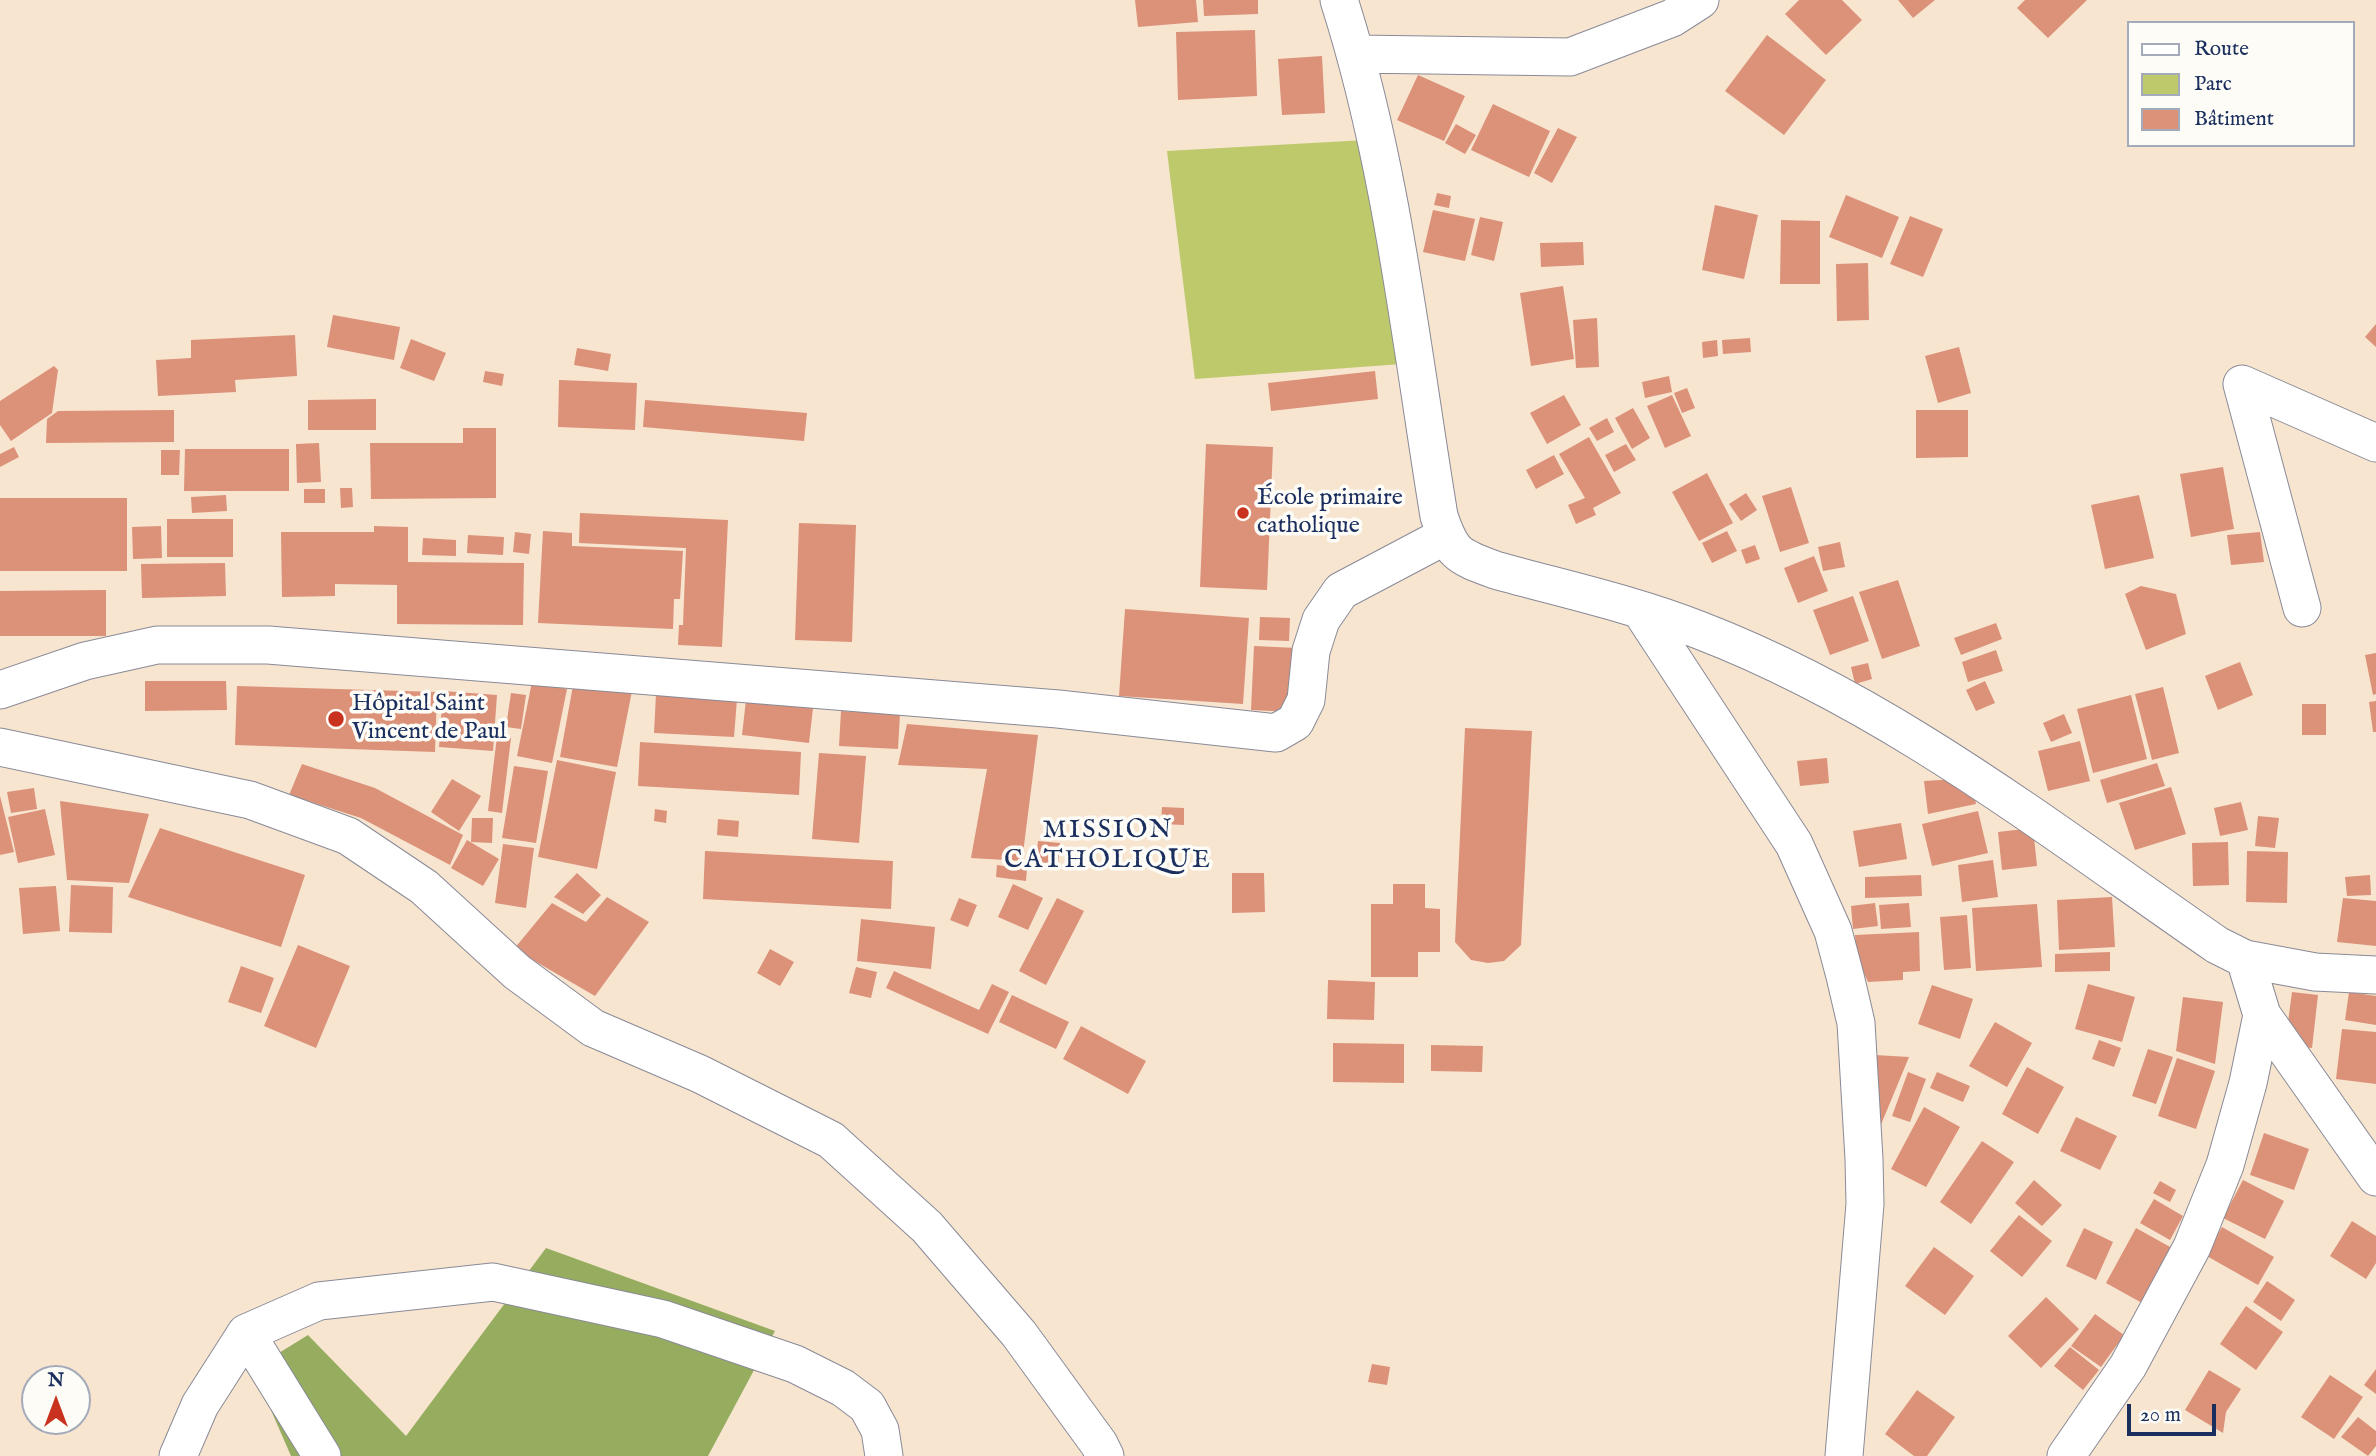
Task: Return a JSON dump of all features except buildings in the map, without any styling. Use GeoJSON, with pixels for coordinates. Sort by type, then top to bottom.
{"type":"FeatureCollection","features":[{"type":"Feature","properties":{"kind":"street"},"geometry":{"type":"LineString","coordinates":[[1339,0],[1356,54],[1391,220],[1438,516],[1451,547],[1467,560],[1496,570],[1698,629],[1789,670],[1908,733],[2057,831],[2217,945],[2245,959],[2315,972],[2376,975]]}},
{"type":"Feature","properties":{"kind":"street"},"geometry":{"type":"LineString","coordinates":[[1356,54],[1570,57],[1672,18],[1700,0]]}},
{"type":"Feature","properties":{"kind":"street"},"geometry":{"type":"LineString","coordinates":[[2302,608],[2242,384],[2376,443]]}},
{"type":"Feature","properties":{"kind":"street"},"geometry":{"type":"LineString","coordinates":[[0,690],[85,661],[157,645],[268,645],[1058,709],[1276,733],[1295,722],[1306,700],[1311,651],[1321,620],[1342,591],[1446,536]]}},
{"type":"Feature","properties":{"kind":"street"},"geometry":{"type":"LineString","coordinates":[[1641,611],[1794,844],[1833,931],[1845,976],[1856,1023],[1865,1204],[1844,1456]]}},
{"type":"Feature","properties":{"kind":"street"},"geometry":{"type":"LineString","coordinates":[[0,747],[250,800],[348,835],[424,887],[517,972],[593,1028],[700,1074],[831,1140],[928,1227],[1018,1334],[1099,1444],[1104,1456]]}},
{"type":"Feature","properties":{"kind":"street"},"geometry":{"type":"LineString","coordinates":[[2245,959],[2262,1015],[2376,1177]]}},
{"type":"Feature","properties":{"kind":"street"},"geometry":{"type":"LineString","coordinates":[[2066,1456],[2128,1366],[2192,1247],[2225,1165],[2248,1083],[2262,1015]]}},
{"type":"Feature","properties":{"kind":"street"},"geometry":{"type":"LineString","coordinates":[[178,1456],[200,1405],[246,1333],[319,1301],[493,1282],[663,1319],[795,1364],[843,1388],[867,1406],[880,1430],[884,1456]]}},
{"type":"Feature","properties":{"kind":"street"},"geometry":{"type":"LineString","coordinates":[[246,1333],[322,1456]]}},
{"type":"Feature","properties":{"kind":"green space"},"geometry":{"type":"Polygon","coordinates":[[[1366,140],[1402,364],[1195,379],[1167,151],[1366,140]]]}},
{"type":"Feature","properties":{"kind":"green space"},"geometry":{"type":"Polygon","coordinates":[[[546,1248],[775,1331],[708,1456],[291,1456],[253,1369],[308,1335],[406,1436],[546,1248]]]}},
{"type":"Feature","properties":{"kind":"place","name":"École primaire catholique"},"geometry":{"type":"Point","coordinates":[1243,513]}},
{"type":"Feature","properties":{"kind":"place","name":"Hôpital Saint Vincent de Paul"},"geometry":{"type":"Point","coordinates":[336,719]}},
{"type":"Feature","properties":{"kind":"district","name":"MISSION CATHOLIQUE"},"geometry":{"type":"Point","coordinates":[1108,847]}}]}
